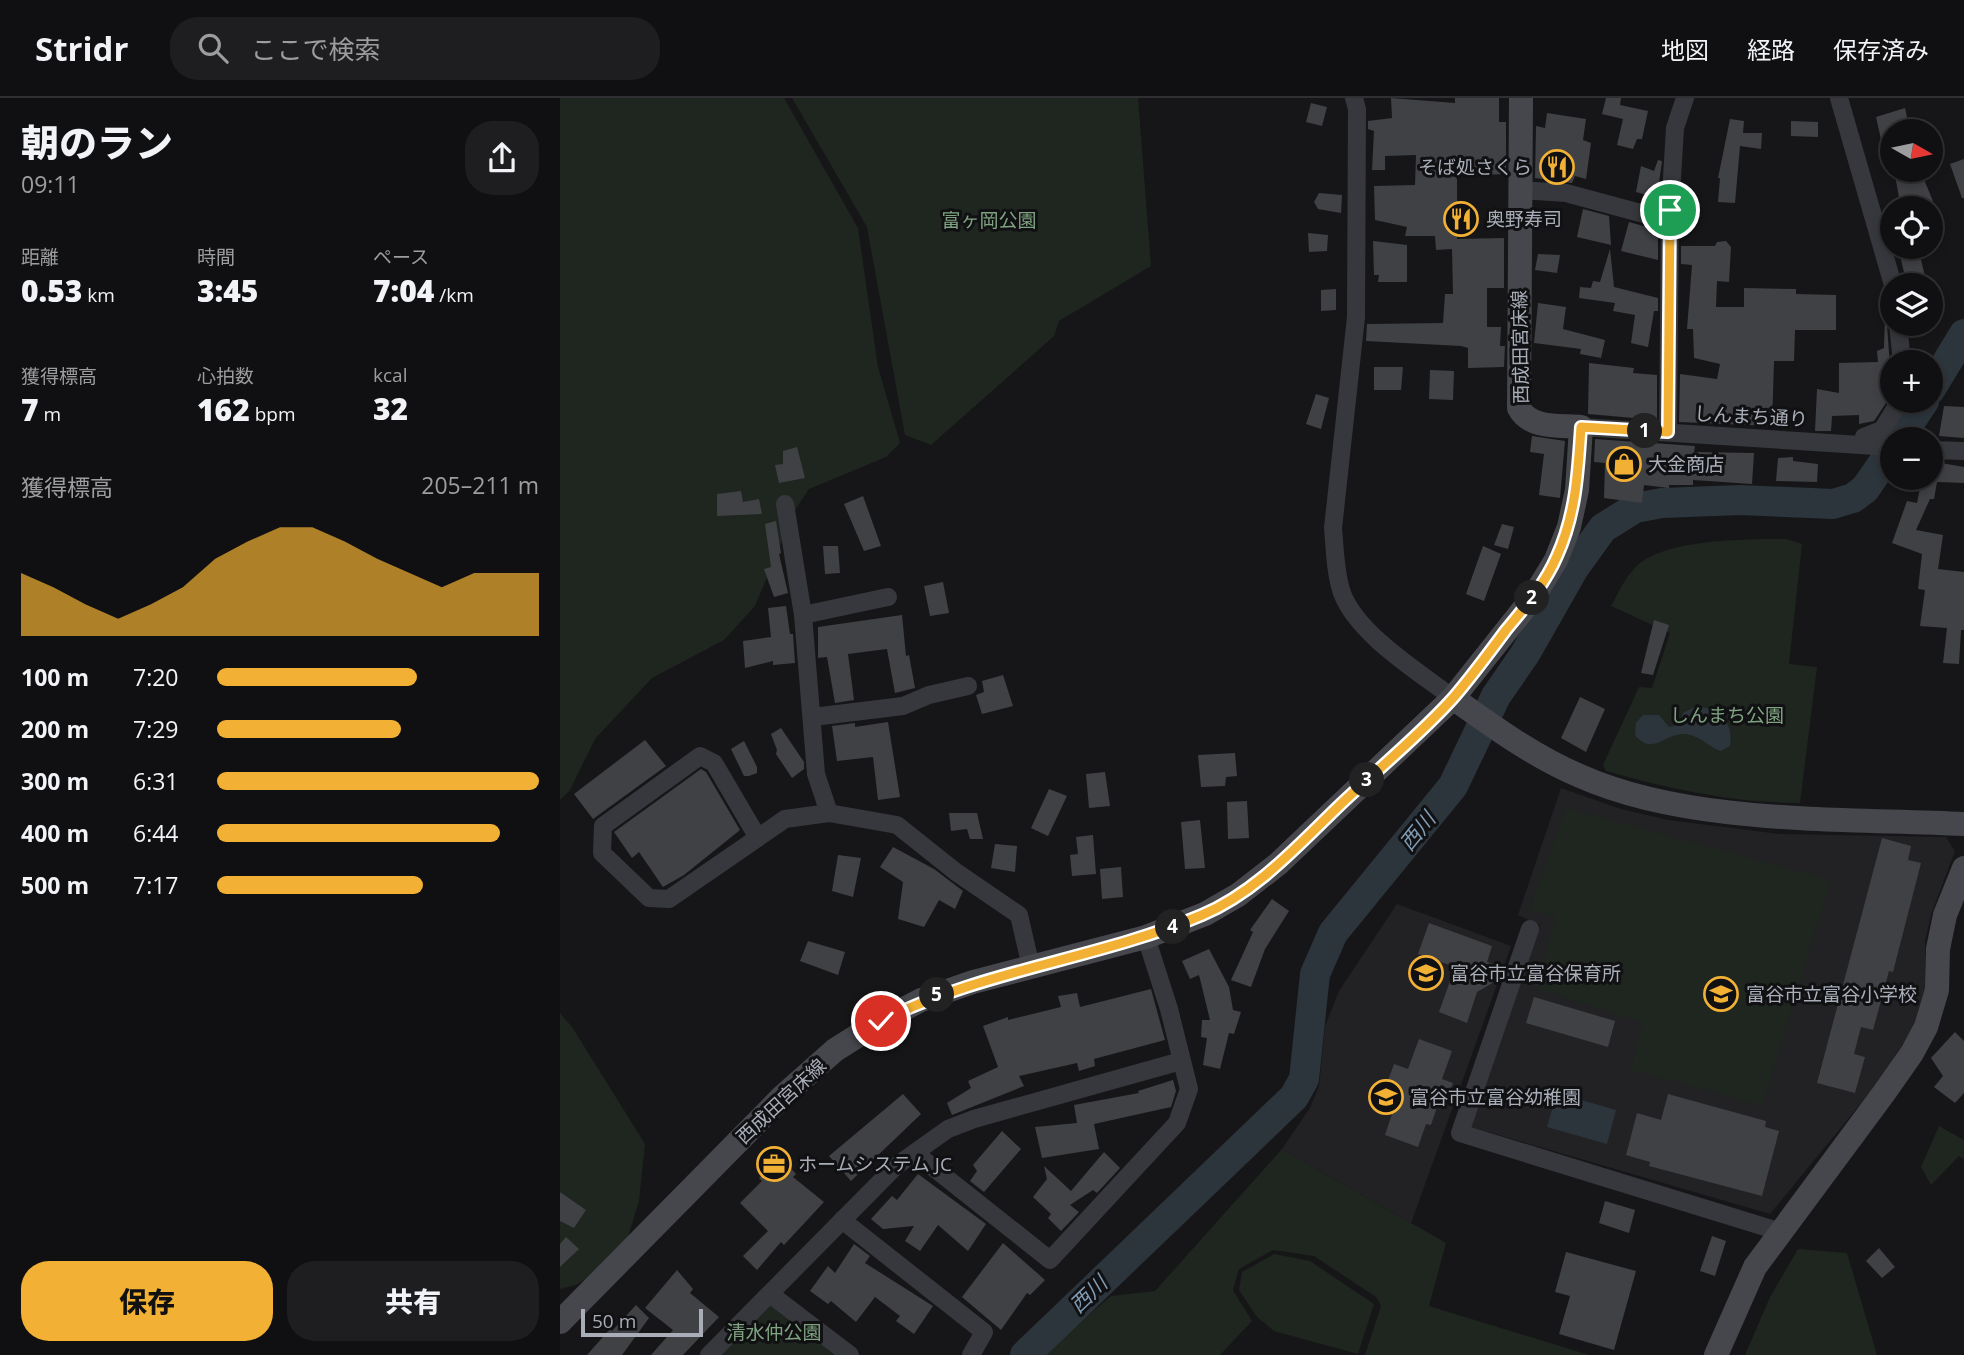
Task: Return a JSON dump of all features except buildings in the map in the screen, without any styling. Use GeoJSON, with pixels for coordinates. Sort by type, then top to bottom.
{"type":"FeatureCollection","features":[{"type":"Feature","properties":{"kind":"main road","name":"西成田宮床線"},"geometry":{"type":"LineString","coordinates":[[560,1322],[782,1097],[835,1050],[921,1000],[973,982],[1146,937],[1205,914],[1238,895],[1278,864],[1460,703],[1556,560],[1569,527],[1577,490],[1581,427],[1534,423],[1524,418],[1519,408],[1521,98]]}},
{"type":"Feature","properties":{"kind":"main road"},"geometry":{"type":"LineString","coordinates":[[1460,703],[1506,736],[1581,777],[1617,790],[1734,814],[1964,824]]}},
{"type":"Feature","properties":{"kind":"main road"},"geometry":{"type":"LineString","coordinates":[[1716,1355],[1755,1267],[1885,1093],[1926,1027],[1937,989],[1938,949],[1945,915],[1964,868]]}},
{"type":"Feature","properties":{"kind":"street"},"geometry":{"type":"LineString","coordinates":[[1354,98],[1357,109],[1356,317],[1333,528],[1335,560],[1343,594],[1357,618],[1382,642],[1460,703]]}},
{"type":"Feature","properties":{"kind":"street"},"geometry":{"type":"LineString","coordinates":[[1668,432],[1670,221],[1675,128],[1685,98]]}},
{"type":"Feature","properties":{"kind":"street"},"geometry":{"type":"LineString","coordinates":[[1839,98],[1890,273]]}},
{"type":"Feature","properties":{"kind":"street"},"geometry":{"type":"LineString","coordinates":[[1520,190],[1566,193],[1670,221]]}},
{"type":"Feature","properties":{"kind":"street"},"geometry":{"type":"LineString","coordinates":[[1877,445],[1864,437],[1882,429],[1892,413]]}},
{"type":"Feature","properties":{"kind":"street","name":"しんまち通り"},"geometry":{"type":"LineString","coordinates":[[1581,427],[1877,445]]}},
{"type":"Feature","properties":{"kind":"street"},"geometry":{"type":"LineString","coordinates":[[1943,450],[1964,451]]}},
{"type":"Feature","properties":{"kind":"street"},"geometry":{"type":"LineString","coordinates":[[785,504],[803,615],[816,774],[829,813]]}},
{"type":"Feature","properties":{"kind":"street"},"geometry":{"type":"LineString","coordinates":[[803,615],[888,597]]}},
{"type":"Feature","properties":{"kind":"street"},"geometry":{"type":"LineString","coordinates":[[813,718],[903,706],[929,695],[968,686]]}},
{"type":"Feature","properties":{"kind":"street"},"geometry":{"type":"LineString","coordinates":[[758,838],[713,763],[700,756],[603,827],[602,853],[649,898],[669,899],[758,838],[785,819],[829,813],[897,825],[956,872],[1019,915],[1031,967]]}},
{"type":"Feature","properties":{"kind":"street"},"geometry":{"type":"LineString","coordinates":[[1530,929],[1460,1133],[1781,1232]]}},
{"type":"Feature","properties":{"kind":"street"},"geometry":{"type":"LineString","coordinates":[[915,1153],[1050,1260],[1177,1123],[1189,1089],[1169,1009],[1146,937]]}},
{"type":"Feature","properties":{"kind":"street"},"geometry":{"type":"LineString","coordinates":[[709,1355],[896,1166],[948,1129],[974,1119],[1181,1061]]}},
{"type":"Feature","properties":{"kind":"street"},"geometry":{"type":"LineString","coordinates":[[842,1220],[984,1332],[971,1355]]}},
{"type":"Feature","properties":{"kind":"street"},"geometry":{"type":"LineString","coordinates":[[770,1294],[850,1355]]}},
{"type":"Feature","properties":{"kind":"shaded area"},"geometry":{"type":"Polygon","coordinates":[[[1696,706],[1712,710],[1723,718],[1730,730],[1730,746],[1721,751],[1686,734],[1648,744],[1635,735],[1636,723],[1643,715],[1659,715],[1669,727],[1680,725],[1683,713],[1696,706]]]}},
{"type":"Feature","properties":{"kind":"shaded area","name":"富谷市立富谷小学校"},"geometry":{"type":"Polygon","coordinates":[[[1561,788],[1621,809],[1668,820],[1781,834],[1946,837],[1955,851],[1931,915],[1925,941],[1926,986],[1916,1024],[1876,1085],[1770,1214],[1471,1127],[1540,925],[1518,915],[1561,788]]]}},
{"type":"Feature","properties":{"kind":"shaded area","name":"富谷市立富谷幼稚園"},"geometry":{"type":"Polygon","coordinates":[[[1397,904],[1511,946],[1411,1223],[1282,1149],[1310,1108],[1319,1086],[1325,1026],[1339,991],[1397,904]]]}},
{"type":"Feature","properties":{"kind":"shaded area"},"geometry":{"type":"Polygon","coordinates":[[[1557,1093],[1616,1110],[1607,1144],[1547,1127],[1557,1093]]]}},
{"type":"Feature","properties":{"kind":"green space"},"geometry":{"type":"Polygon","coordinates":[[[560,98],[784,98],[858,228],[878,367],[900,443],[886,457],[809,489],[794,512],[755,606],[724,640],[652,678],[595,739],[570,790],[560,800],[560,98]]]}},
{"type":"Feature","properties":{"kind":"green space","name":"富ヶ岡公園"},"geometry":{"type":"Polygon","coordinates":[[[792,98],[1138,98],[1151,266],[1059,321],[1054,336],[931,445],[905,435],[867,227],[792,98]]]}},
{"type":"Feature","properties":{"kind":"green space","name":"しんまち公園"},"geometry":{"type":"Polygon","coordinates":[[[1786,539],[1802,544],[1789,664],[1817,667],[1800,803],[1750,801],[1702,794],[1606,771],[1603,765],[1639,687],[1652,688],[1670,633],[1611,606],[1627,577],[1645,560],[1677,547],[1786,539]]]}},
{"type":"Feature","properties":{"kind":"green space"},"geometry":{"type":"Polygon","coordinates":[[[1566,808],[1831,880],[1762,1106],[1631,1069],[1643,1023],[1536,988],[1556,917],[1530,909],[1566,808]]]}},
{"type":"Feature","properties":{"kind":"green space"},"geometry":{"type":"Polygon","coordinates":[[[560,1013],[572,1027],[645,1144],[639,1201],[622,1256],[576,1285],[560,1289],[560,1013]]]}},
{"type":"Feature","properties":{"kind":"green space"},"geometry":{"type":"Polygon","coordinates":[[[1939,1126],[1964,1140],[1964,1159],[1959,1156],[1931,1185],[1921,1167],[1939,1126]]]}},
{"type":"Feature","properties":{"kind":"green space"},"geometry":{"type":"Polygon","coordinates":[[[1282,1149],[1446,1243],[1429,1306],[1589,1355],[1365,1355],[1381,1306],[1376,1297],[1314,1256],[1273,1250],[1239,1269],[1233,1290],[1252,1321],[1220,1355],[1042,1355],[1111,1296],[1155,1291],[1282,1149]]]}},
{"type":"Feature","properties":{"kind":"green space"},"geometry":{"type":"Polygon","coordinates":[[[1798,1249],[1847,1253],[1877,1355],[1745,1355],[1770,1297],[1798,1249]]]}},
{"type":"Feature","properties":{"kind":"green space"},"geometry":{"type":"Polygon","coordinates":[[[1274,1254],[1310,1261],[1374,1304],[1358,1354],[1274,1331],[1257,1317],[1239,1290],[1242,1272],[1274,1254]]]}},
{"type":"Feature","properties":{"kind":"green space","name":"清水仲公園"},"geometry":{"type":"Polygon","coordinates":[[[772,1299],[843,1355],[718,1355],[772,1299]]]}},
{"type":"Feature","properties":{"kind":"waterway","name":"西川"},"geometry":{"type":"LineString","coordinates":[[1943,369],[1964,334]]}},
{"type":"Feature","properties":{"kind":"waterway","name":"西川"},"geometry":{"type":"LineString","coordinates":[[1907,427],[1916,413]]}},
{"type":"Feature","properties":{"kind":"waterway","name":"西川"},"geometry":{"type":"LineString","coordinates":[[1025,1355],[1294,1097],[1304,1079],[1315,974],[1333,933],[1453,786],[1496,696],[1525,654],[1574,568],[1603,528],[1635,508],[1662,503],[1740,500],[1833,504],[1853,498],[1865,489],[1880,467]]}},
{"type":"Feature","properties":{"kind":"place","name":"そば処さくら"},"geometry":{"type":"Point","coordinates":[1557,167]}},
{"type":"Feature","properties":{"kind":"place","name":"奥野寿司"},"geometry":{"type":"Point","coordinates":[1461,219]}},
{"type":"Feature","properties":{"kind":"place","name":"大金商店"},"geometry":{"type":"Point","coordinates":[1624,464]}},
{"type":"Feature","properties":{"kind":"place","name":"富谷市立富谷保育所"},"geometry":{"type":"Point","coordinates":[1426,973]}},
{"type":"Feature","properties":{"kind":"place","name":"富谷市立富谷小学校"},"geometry":{"type":"Point","coordinates":[1721,994]}},
{"type":"Feature","properties":{"kind":"place","name":"富谷市立富谷幼稚園"},"geometry":{"type":"Point","coordinates":[1386,1097]}},
{"type":"Feature","properties":{"kind":"place","name":"ホームシステム JC"},"geometry":{"type":"Point","coordinates":[774,1164]}},
{"type":"Feature","properties":{"kind":"route"},"geometry":{"type":"LineString","coordinates":[[881,1021],[921,1000],[973,982],[1146,937],[1205,914],[1238,895],[1278,864],[1453,698],[1534,596],[1556,560],[1569,527],[1577,490],[1581,427],[1668,432],[1670,210]]}}]}
